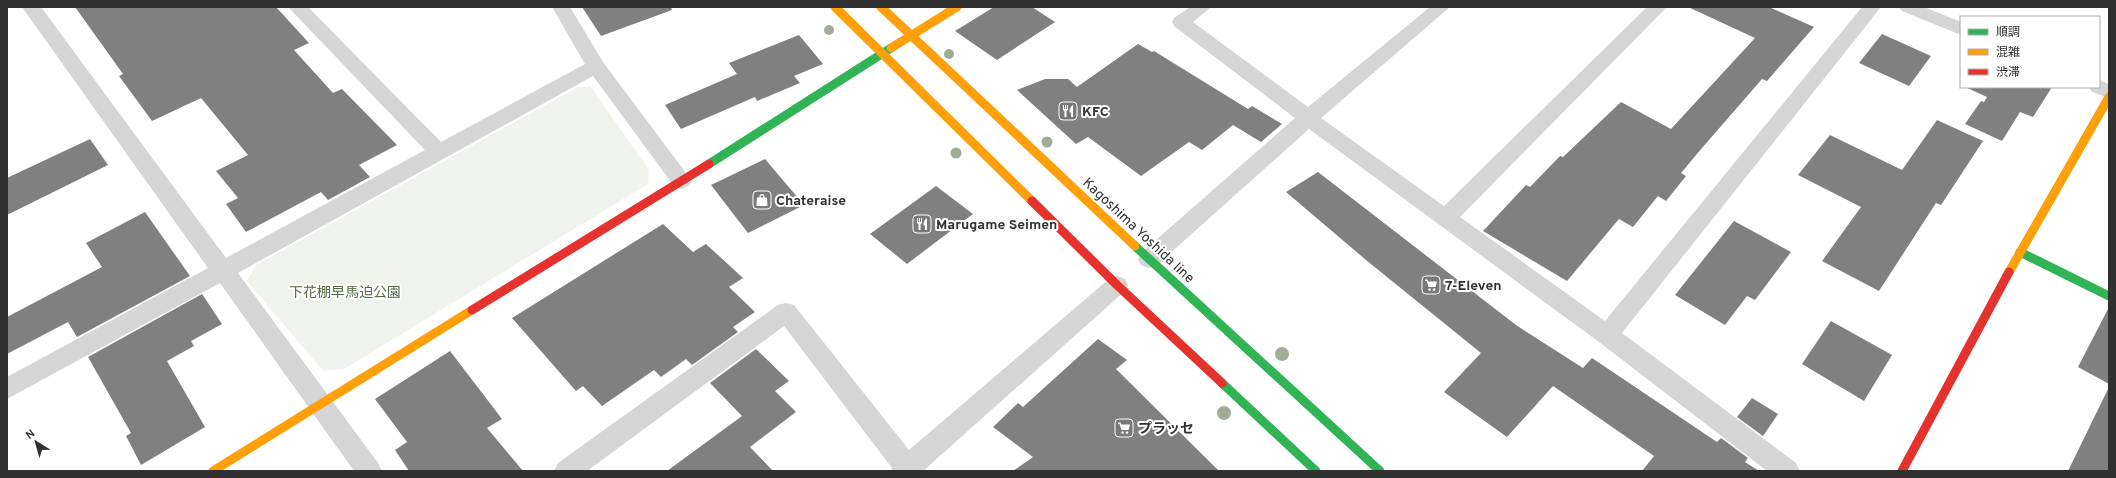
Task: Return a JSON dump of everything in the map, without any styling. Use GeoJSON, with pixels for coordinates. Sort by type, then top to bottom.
{"type":"FeatureCollection","features":[{"type":"Feature","properties":{"kind":"street"},"geometry":{"type":"LineString","coordinates":[[31,7],[369,471]]}},
{"type":"Feature","properties":{"kind":"street"},"geometry":{"type":"LineString","coordinates":[[297,7],[439,152]]}},
{"type":"Feature","properties":{"kind":"street"},"geometry":{"type":"LineString","coordinates":[[561,7],[596,66],[681,181]]}},
{"type":"Feature","properties":{"kind":"street"},"geometry":{"type":"LineString","coordinates":[[835,7],[1117,285],[1316,471]]}},
{"type":"Feature","properties":{"kind":"street","name":"Kagoshima Yoshida line"},"geometry":{"type":"LineString","coordinates":[[881,7],[1149,259],[1380,471]]}},
{"type":"Feature","properties":{"kind":"street"},"geometry":{"type":"LineString","coordinates":[[213,471],[681,181],[957,7]]}},
{"type":"Feature","properties":{"kind":"street"},"geometry":{"type":"LineString","coordinates":[[1202,7],[1181,22],[1308,118],[1607,335],[1787,471]]}},
{"type":"Feature","properties":{"kind":"street"},"geometry":{"type":"LineString","coordinates":[[1149,259],[1308,118],[1441,7]]}},
{"type":"Feature","properties":{"kind":"street"},"geometry":{"type":"LineString","coordinates":[[1446,218],[1658,7]]}},
{"type":"Feature","properties":{"kind":"street"},"geometry":{"type":"LineString","coordinates":[[1607,335],[1872,7]]}},
{"type":"Feature","properties":{"kind":"street"},"geometry":{"type":"LineString","coordinates":[[1908,7],[1960,29]]}},
{"type":"Feature","properties":{"kind":"street"},"geometry":{"type":"LineString","coordinates":[[7,389],[596,66]]}},
{"type":"Feature","properties":{"kind":"street"},"geometry":{"type":"LineString","coordinates":[[1902,471],[2020,252],[2109,97]]}},
{"type":"Feature","properties":{"kind":"street"},"geometry":{"type":"LineString","coordinates":[[2020,252],[2109,296]]}},
{"type":"Feature","properties":{"kind":"street"},"geometry":{"type":"LineString","coordinates":[[567,471],[786,312],[907,470],[1117,285]]}},
{"type":"Feature","properties":{"kind":"green space","name":"下花棚早馬迫公園"},"geometry":{"type":"Polygon","coordinates":[[[578,87],[591,87],[649,170],[648,184],[344,369],[323,371],[247,281],[256,265],[578,87]]]}},
{"type":"Feature","properties":{"kind":"building"},"geometry":{"type":"Polygon","coordinates":[[[75,7],[276,7],[309,43],[294,50],[333,93],[342,89],[397,145],[359,165],[370,177],[328,200],[321,192],[246,232],[226,204],[238,198],[216,171],[248,155],[201,98],[152,121],[119,76],[123,74],[75,7]]]}},
{"type":"Feature","properties":{"kind":"building"},"geometry":{"type":"Polygon","coordinates":[[[582,7],[671,7],[672,10],[601,36],[582,7]]]}},
{"type":"Feature","properties":{"kind":"building"},"geometry":{"type":"Polygon","coordinates":[[[994,7],[1032,7],[1055,22],[997,60],[955,31],[994,7]]]}},
{"type":"Feature","properties":{"kind":"building"},"geometry":{"type":"Polygon","coordinates":[[[1688,7],[1769,7],[1814,27],[1767,81],[1762,79],[1702,148],[1681,173],[1686,176],[1666,201],[1658,196],[1633,227],[1619,219],[1567,281],[1483,231],[1526,185],[1530,187],[1560,156],[1563,157],[1621,102],[1671,129],[1755,38],[1688,7]]]}},
{"type":"Feature","properties":{"kind":"building"},"geometry":{"type":"Polygon","coordinates":[[[1882,34],[1931,56],[1909,86],[1859,63],[1882,34]]]}},
{"type":"Feature","properties":{"kind":"building"},"geometry":{"type":"Polygon","coordinates":[[[799,35],[823,64],[794,76],[800,83],[757,101],[755,97],[681,129],[665,105],[737,74],[729,63],[799,35]]]}},
{"type":"Feature","properties":{"kind":"building"},"geometry":{"type":"Polygon","coordinates":[[[1138,44],[1152,52],[1154,51],[1248,109],[1252,106],[1282,124],[1261,142],[1233,125],[1202,150],[1189,142],[1141,176],[1088,137],[1076,144],[1017,90],[1045,79],[1068,79],[1077,87],[1138,44]]]}},
{"type":"Feature","properties":{"kind":"building"},"geometry":{"type":"Polygon","coordinates":[[[1967,88],[2051,88],[2033,117],[2020,112],[2002,141],[1965,124],[1981,101],[1984,102],[1987,97],[1967,88]]]}},
{"type":"Feature","properties":{"kind":"building"},"geometry":{"type":"Polygon","coordinates":[[[1937,120],[1983,141],[1941,205],[1936,203],[1879,291],[1822,261],[1861,207],[1798,175],[1830,135],[1902,170],[1937,120]]]}},
{"type":"Feature","properties":{"kind":"building"},"geometry":{"type":"Polygon","coordinates":[[[90,139],[108,165],[7,215],[7,178],[90,139]]]}},
{"type":"Feature","properties":{"kind":"building"},"geometry":{"type":"Polygon","coordinates":[[[765,159],[804,205],[748,233],[711,185],[765,159]]]}},
{"type":"Feature","properties":{"kind":"building"},"geometry":{"type":"Polygon","coordinates":[[[1318,172],[1516,325],[1583,368],[1592,358],[1717,442],[1721,438],[1748,458],[1745,462],[1759,471],[1642,471],[1654,456],[1553,386],[1507,437],[1444,392],[1481,353],[1366,260],[1286,192],[1318,172]]]}},
{"type":"Feature","properties":{"kind":"building","name":"Marugame Seimen"},"geometry":{"type":"Polygon","coordinates":[[[936,186],[973,214],[907,264],[870,234],[936,186]]]}},
{"type":"Feature","properties":{"kind":"building"},"geometry":{"type":"Polygon","coordinates":[[[145,212],[190,276],[77,337],[68,322],[7,354],[7,317],[102,267],[86,243],[145,212]]]}},
{"type":"Feature","properties":{"kind":"building"},"geometry":{"type":"Polygon","coordinates":[[[1734,221],[1791,252],[1755,300],[1747,296],[1725,325],[1675,295],[1734,221]]]}},
{"type":"Feature","properties":{"kind":"building"},"geometry":{"type":"Polygon","coordinates":[[[663,224],[693,252],[706,244],[743,278],[729,287],[755,312],[733,327],[738,332],[692,365],[686,359],[661,377],[654,370],[602,406],[583,386],[576,391],[512,318],[663,224]]]}},
{"type":"Feature","properties":{"kind":"building"},"geometry":{"type":"Polygon","coordinates":[[[202,294],[222,324],[191,341],[194,346],[167,361],[205,427],[141,465],[126,436],[131,433],[88,357],[202,294]]]}},
{"type":"Feature","properties":{"kind":"building"},"geometry":{"type":"Polygon","coordinates":[[[2109,307],[2109,384],[2078,367],[2109,307]]]}},
{"type":"Feature","properties":{"kind":"building"},"geometry":{"type":"Polygon","coordinates":[[[1831,321],[1892,355],[1864,401],[1802,364],[1831,321]]]}},
{"type":"Feature","properties":{"kind":"building"},"geometry":{"type":"Polygon","coordinates":[[[1098,339],[1127,360],[1116,369],[1219,471],[1013,471],[1033,457],[993,427],[1018,403],[1023,407],[1098,339]]]}},
{"type":"Feature","properties":{"kind":"building"},"geometry":{"type":"Polygon","coordinates":[[[756,349],[789,381],[775,391],[796,412],[750,447],[773,471],[667,471],[742,416],[710,383],[756,349]]]}},
{"type":"Feature","properties":{"kind":"building"},"geometry":{"type":"Polygon","coordinates":[[[450,351],[502,419],[487,428],[523,471],[409,471],[395,450],[407,442],[375,399],[450,351]]]}},
{"type":"Feature","properties":{"kind":"building"},"geometry":{"type":"Polygon","coordinates":[[[2109,387],[2109,471],[2068,471],[2109,387]]]}},
{"type":"Feature","properties":{"kind":"building"},"geometry":{"type":"Polygon","coordinates":[[[1752,398],[1778,414],[1763,436],[1737,417],[1752,398]]]}},
{"type":"Feature","properties":{"kind":"traffic: fast"},"geometry":{"type":"LineString","coordinates":[[709,164],[891,48]]}},
{"type":"Feature","properties":{"kind":"traffic: fast"},"geometry":{"type":"LineString","coordinates":[[1135,246],[1380,471]]}},
{"type":"Feature","properties":{"kind":"traffic: fast"},"geometry":{"type":"LineString","coordinates":[[2020,252],[2109,296]]}},
{"type":"Feature","properties":{"kind":"traffic: fast"},"geometry":{"type":"LineString","coordinates":[[1222,383],[1316,471]]}},
{"type":"Feature","properties":{"kind":"traffic: slow"},"geometry":{"type":"LineString","coordinates":[[835,7],[1032,201]]}},
{"type":"Feature","properties":{"kind":"traffic: slow"},"geometry":{"type":"LineString","coordinates":[[881,7],[1135,246]]}},
{"type":"Feature","properties":{"kind":"traffic: slow"},"geometry":{"type":"LineString","coordinates":[[891,48],[957,7]]}},
{"type":"Feature","properties":{"kind":"traffic: slow"},"geometry":{"type":"LineString","coordinates":[[2009,272],[2109,97]]}},
{"type":"Feature","properties":{"kind":"traffic: slow"},"geometry":{"type":"LineString","coordinates":[[213,471],[472,310]]}},
{"type":"Feature","properties":{"kind":"traffic: jam"},"geometry":{"type":"LineString","coordinates":[[472,310],[709,164]]}},
{"type":"Feature","properties":{"kind":"traffic: jam"},"geometry":{"type":"LineString","coordinates":[[1032,201],[1117,285],[1222,383]]}},
{"type":"Feature","properties":{"kind":"traffic: jam"},"geometry":{"type":"LineString","coordinates":[[1902,471],[2009,272]]}},
{"type":"Feature","properties":{"kind":"place","name":"KFC"},"geometry":{"type":"Point","coordinates":[1068,111]}},
{"type":"Feature","properties":{"kind":"place","name":"Chateraise"},"geometry":{"type":"Point","coordinates":[762,200]}},
{"type":"Feature","properties":{"kind":"place","name":"Marugame Seimen"},"geometry":{"type":"Point","coordinates":[922,224]}},
{"type":"Feature","properties":{"kind":"place","name":"7-Eleven"},"geometry":{"type":"Point","coordinates":[1431,285]}},
{"type":"Feature","properties":{"kind":"place","name":"プラッセ"},"geometry":{"type":"Point","coordinates":[1124,428]}}]}
